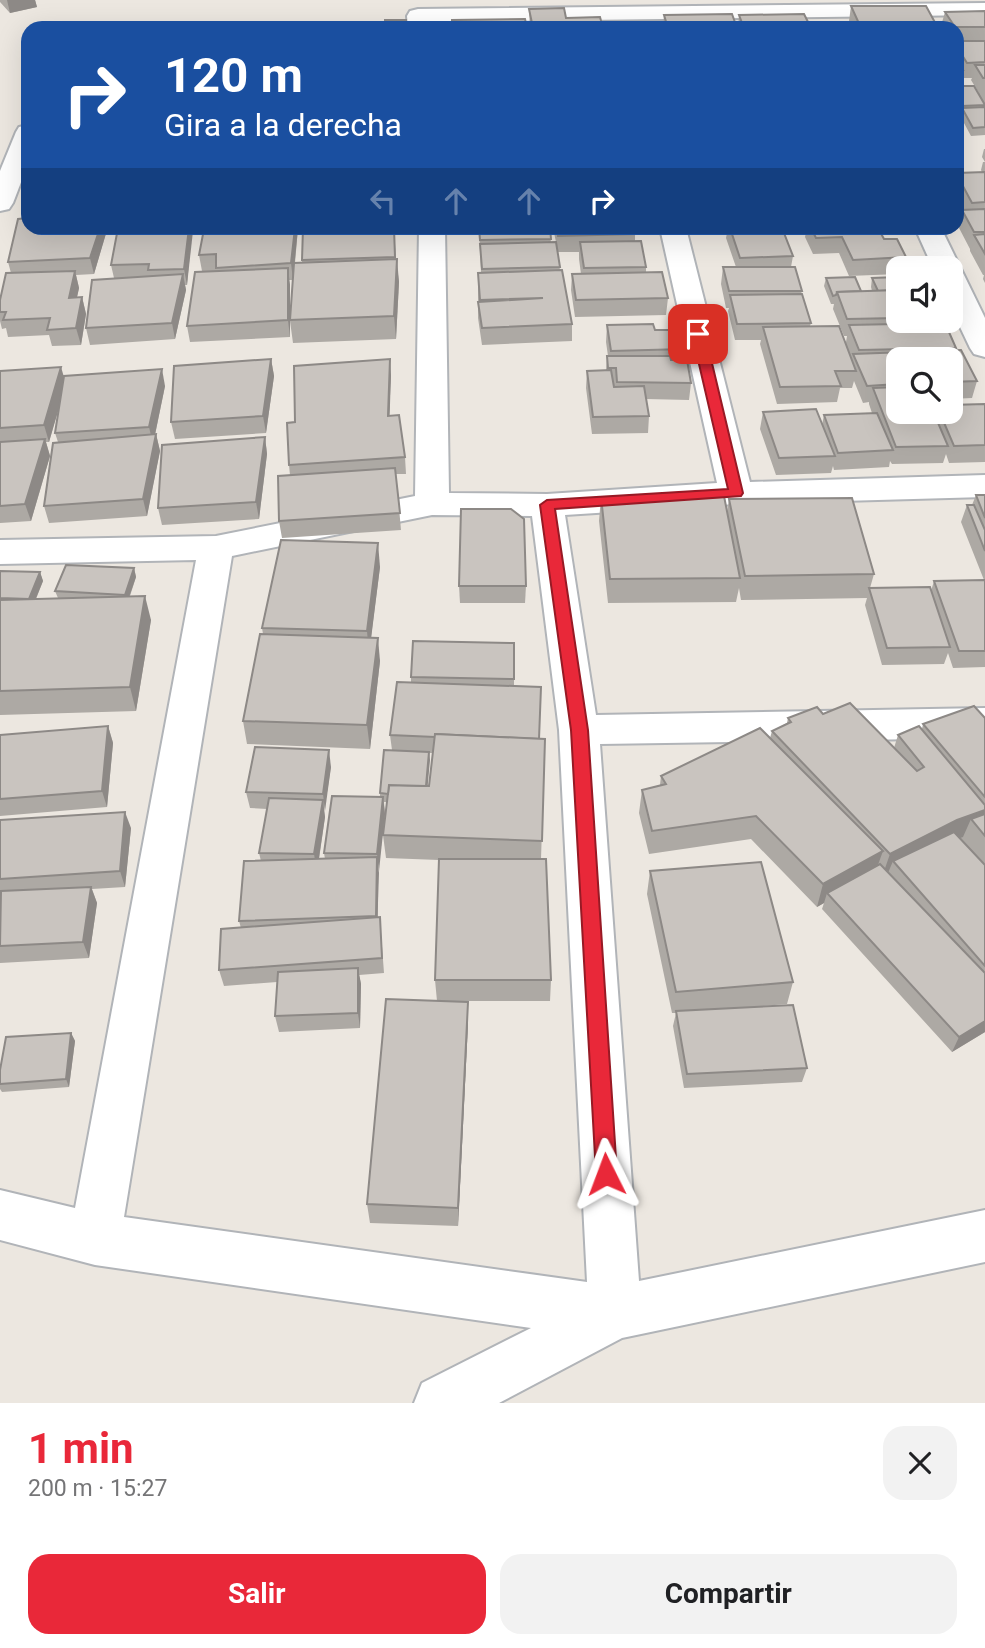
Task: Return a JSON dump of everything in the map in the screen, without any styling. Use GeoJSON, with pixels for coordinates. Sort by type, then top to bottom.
{"type":"FeatureCollection","features":[{"type":"Feature","properties":{"kind":"street"},"geometry":{"type":"LineString","coordinates":[[418,21],[418,16],[625,21],[829,20],[985,9]]}},
{"type":"Feature","properties":{"kind":"street"},"geometry":{"type":"LineString","coordinates":[[6,210],[21,157]]}},
{"type":"Feature","properties":{"kind":"street"},"geometry":{"type":"LineString","coordinates":[[432,235],[432,504]]}},
{"type":"Feature","properties":{"kind":"street"},"geometry":{"type":"LineString","coordinates":[[675,235],[736,493]]}},
{"type":"Feature","properties":{"kind":"street"},"geometry":{"type":"LineString","coordinates":[[931,235],[941,256]]}},
{"type":"Feature","properties":{"kind":"street"},"geometry":{"type":"LineString","coordinates":[[963,302],[985,348]]}},
{"type":"Feature","properties":{"kind":"street"},"geometry":{"type":"LineString","coordinates":[[0,552],[216,548],[432,504],[547,505],[736,493],[985,486]]}},
{"type":"Feature","properties":{"kind":"street"},"geometry":{"type":"LineString","coordinates":[[547,505],[579,730],[615,1313]]}},
{"type":"Feature","properties":{"kind":"street"},"geometry":{"type":"LineString","coordinates":[[94,1239],[216,548]]}},
{"type":"Feature","properties":{"kind":"street"},"geometry":{"type":"LineString","coordinates":[[579,730],[985,723]]}},
{"type":"Feature","properties":{"kind":"street"},"geometry":{"type":"LineString","coordinates":[[0,1215],[94,1239],[615,1313]]}},
{"type":"Feature","properties":{"kind":"street"},"geometry":{"type":"LineString","coordinates":[[442,1403],[615,1313],[985,1236]]}},
{"type":"Feature","properties":{"kind":"building"},"geometry":{"type":"Polygon","coordinates":[[[851,6],[926,6],[934,21],[858,21],[851,6]]]}},
{"type":"Feature","properties":{"kind":"building"},"geometry":{"type":"Polygon","coordinates":[[[564,8],[566,18],[600,17],[601,21],[532,21],[529,9],[564,8]]]}},
{"type":"Feature","properties":{"kind":"building"},"geometry":{"type":"Polygon","coordinates":[[[985,11],[985,27],[964,27],[964,21],[951,21],[945,12],[985,11]]]}},
{"type":"Feature","properties":{"kind":"building"},"geometry":{"type":"Polygon","coordinates":[[[732,14],[734,21],[666,21],[664,15],[732,14]]]}},
{"type":"Feature","properties":{"kind":"building"},"geometry":{"type":"Polygon","coordinates":[[[804,14],[808,21],[741,21],[739,15],[804,14]]]}},
{"type":"Feature","properties":{"kind":"building"},"geometry":{"type":"Polygon","coordinates":[[[525,19],[525,21],[452,21],[525,19]]]}},
{"type":"Feature","properties":{"kind":"building"},"geometry":{"type":"Polygon","coordinates":[[[964,41],[985,41],[985,62],[967,63],[964,58],[964,41]]]}},
{"type":"Feature","properties":{"kind":"building"},"geometry":{"type":"Polygon","coordinates":[[[975,65],[985,65],[985,78],[983,78],[975,65]]]}},
{"type":"Feature","properties":{"kind":"building"},"geometry":{"type":"Polygon","coordinates":[[[964,86],[974,86],[985,105],[964,106],[964,86]]]}},
{"type":"Feature","properties":{"kind":"building"},"geometry":{"type":"Polygon","coordinates":[[[985,107],[985,127],[973,128],[964,108],[985,107]]]}},
{"type":"Feature","properties":{"kind":"building"},"geometry":{"type":"Polygon","coordinates":[[[985,172],[985,202],[972,203],[964,188],[964,173],[985,172]]]}},
{"type":"Feature","properties":{"kind":"building"},"geometry":{"type":"Polygon","coordinates":[[[985,209],[985,232],[974,232],[964,210],[985,209]]]}},
{"type":"Feature","properties":{"kind":"building"},"geometry":{"type":"Polygon","coordinates":[[[18,219],[21,219],[21,235],[98,235],[90,258],[8,262],[18,219]]]}},
{"type":"Feature","properties":{"kind":"building"},"geometry":{"type":"Polygon","coordinates":[[[985,234],[985,254],[974,235],[985,234]]]}},
{"type":"Feature","properties":{"kind":"building"},"geometry":{"type":"Polygon","coordinates":[[[117,235],[188,235],[184,269],[148,270],[149,264],[111,265],[117,235]]]}},
{"type":"Feature","properties":{"kind":"building"},"geometry":{"type":"Polygon","coordinates":[[[203,235],[294,235],[291,263],[216,268],[216,254],[199,255],[203,235]]]}},
{"type":"Feature","properties":{"kind":"building"},"geometry":{"type":"Polygon","coordinates":[[[303,235],[394,235],[395,257],[302,260],[303,235]]]}},
{"type":"Feature","properties":{"kind":"building"},"geometry":{"type":"Polygon","coordinates":[[[480,235],[551,235],[551,239],[480,240],[480,235]]]}},
{"type":"Feature","properties":{"kind":"building"},"geometry":{"type":"Polygon","coordinates":[[[732,235],[785,235],[793,256],[740,258],[732,235]]]}},
{"type":"Feature","properties":{"kind":"building"},"geometry":{"type":"Polygon","coordinates":[[[814,235],[882,235],[884,239],[897,239],[906,256],[853,260],[842,237],[816,238],[814,235]]]}},
{"type":"Feature","properties":{"kind":"building"},"geometry":{"type":"Polygon","coordinates":[[[641,241],[646,267],[584,268],[580,242],[641,241]]]}},
{"type":"Feature","properties":{"kind":"building"},"geometry":{"type":"Polygon","coordinates":[[[556,242],[560,267],[482,269],[480,244],[556,242]]]}},
{"type":"Feature","properties":{"kind":"building"},"geometry":{"type":"Polygon","coordinates":[[[397,259],[394,316],[290,320],[294,263],[397,259]]]}},
{"type":"Feature","properties":{"kind":"building"},"geometry":{"type":"Polygon","coordinates":[[[723,267],[795,267],[802,291],[729,291],[723,267]]]}},
{"type":"Feature","properties":{"kind":"building"},"geometry":{"type":"Polygon","coordinates":[[[288,268],[288,320],[187,326],[195,272],[288,268]]]}},
{"type":"Feature","properties":{"kind":"building"},"geometry":{"type":"Polygon","coordinates":[[[562,270],[572,324],[482,328],[478,302],[543,298],[480,300],[478,273],[562,270]]]}},
{"type":"Feature","properties":{"kind":"building"},"geometry":{"type":"Polygon","coordinates":[[[75,271],[69,298],[82,297],[76,328],[47,330],[50,318],[3,320],[6,312],[0,312],[0,300],[6,273],[75,271]]]}},
{"type":"Feature","properties":{"kind":"building"},"geometry":{"type":"Polygon","coordinates":[[[662,272],[668,298],[576,300],[572,274],[662,272]]]}},
{"type":"Feature","properties":{"kind":"building"},"geometry":{"type":"Polygon","coordinates":[[[183,274],[172,323],[86,328],[92,280],[183,274]]]}},
{"type":"Feature","properties":{"kind":"building"},"geometry":{"type":"Polygon","coordinates":[[[855,277],[861,291],[837,292],[833,296],[826,278],[855,277]]]}},
{"type":"Feature","properties":{"kind":"building"},"geometry":{"type":"Polygon","coordinates":[[[886,277],[886,291],[878,291],[872,278],[886,277]]]}},
{"type":"Feature","properties":{"kind":"building"},"geometry":{"type":"Polygon","coordinates":[[[886,290],[886,318],[847,319],[837,292],[886,290]]]}},
{"type":"Feature","properties":{"kind":"building"},"geometry":{"type":"Polygon","coordinates":[[[802,294],[811,323],[737,324],[730,295],[802,294]]]}},
{"type":"Feature","properties":{"kind":"building"},"geometry":{"type":"Polygon","coordinates":[[[653,324],[655,330],[681,330],[685,349],[611,351],[607,325],[653,324]]]}},
{"type":"Feature","properties":{"kind":"building"},"geometry":{"type":"Polygon","coordinates":[[[886,324],[886,333],[949,333],[956,347],[886,347],[886,349],[859,350],[849,325],[886,324]]]}},
{"type":"Feature","properties":{"kind":"building"},"geometry":{"type":"Polygon","coordinates":[[[839,326],[856,371],[835,371],[841,386],[780,387],[763,327],[839,326]]]}},
{"type":"Feature","properties":{"kind":"building"},"geometry":{"type":"Polygon","coordinates":[[[886,353],[886,385],[867,386],[853,354],[886,353]]]}},
{"type":"Feature","properties":{"kind":"building"},"geometry":{"type":"Polygon","coordinates":[[[963,354],[977,381],[963,382],[963,354]]]}},
{"type":"Feature","properties":{"kind":"building"},"geometry":{"type":"Polygon","coordinates":[[[607,356],[670,356],[671,360],[687,360],[691,383],[617,382],[616,368],[608,368],[607,356]]]}},
{"type":"Feature","properties":{"kind":"building"},"geometry":{"type":"Polygon","coordinates":[[[271,359],[263,416],[171,422],[174,366],[271,359]]]}},
{"type":"Feature","properties":{"kind":"building"},"geometry":{"type":"Polygon","coordinates":[[[390,359],[388,416],[399,415],[405,457],[289,465],[287,423],[295,422],[294,366],[390,359]]]}},
{"type":"Feature","properties":{"kind":"building"},"geometry":{"type":"Polygon","coordinates":[[[61,367],[44,425],[0,428],[0,371],[61,367]]]}},
{"type":"Feature","properties":{"kind":"building"},"geometry":{"type":"Polygon","coordinates":[[[162,369],[149,427],[55,433],[64,376],[162,369]]]}},
{"type":"Feature","properties":{"kind":"building"},"geometry":{"type":"Polygon","coordinates":[[[611,370],[614,387],[644,386],[649,416],[593,417],[587,371],[611,370]]]}},
{"type":"Feature","properties":{"kind":"building"},"geometry":{"type":"Polygon","coordinates":[[[886,387],[886,421],[873,388],[886,387]]]}},
{"type":"Feature","properties":{"kind":"building"},"geometry":{"type":"Polygon","coordinates":[[[985,404],[985,445],[954,446],[945,424],[963,424],[963,405],[985,404]]]}},
{"type":"Feature","properties":{"kind":"building"},"geometry":{"type":"Polygon","coordinates":[[[816,409],[835,456],[779,458],[763,412],[816,409]]]}},
{"type":"Feature","properties":{"kind":"building"},"geometry":{"type":"Polygon","coordinates":[[[877,413],[893,450],[838,453],[824,415],[877,413]]]}},
{"type":"Feature","properties":{"kind":"building"},"geometry":{"type":"Polygon","coordinates":[[[887,424],[939,424],[948,446],[896,447],[887,424]]]}},
{"type":"Feature","properties":{"kind":"building"},"geometry":{"type":"Polygon","coordinates":[[[156,434],[143,499],[44,506],[53,443],[156,434]]]}},
{"type":"Feature","properties":{"kind":"building"},"geometry":{"type":"Polygon","coordinates":[[[265,437],[256,502],[158,508],[162,445],[265,437]]]}},
{"type":"Feature","properties":{"kind":"building"},"geometry":{"type":"Polygon","coordinates":[[[45,439],[25,504],[0,506],[0,442],[45,439]]]}},
{"type":"Feature","properties":{"kind":"building"},"geometry":{"type":"Polygon","coordinates":[[[395,468],[400,513],[279,521],[278,476],[395,468]]]}},
{"type":"Feature","properties":{"kind":"building"},"geometry":{"type":"Polygon","coordinates":[[[976,495],[985,495],[985,518],[976,495]]]}},
{"type":"Feature","properties":{"kind":"building"},"geometry":{"type":"Polygon","coordinates":[[[724,496],[740,578],[610,579],[601,497],[724,496]]]}},
{"type":"Feature","properties":{"kind":"building"},"geometry":{"type":"Polygon","coordinates":[[[852,498],[874,574],[745,576],[729,499],[852,498]]]}},
{"type":"Feature","properties":{"kind":"building"},"geometry":{"type":"Polygon","coordinates":[[[967,505],[974,505],[985,530],[985,551],[967,505]]]}},
{"type":"Feature","properties":{"kind":"building"},"geometry":{"type":"Polygon","coordinates":[[[461,509],[511,509],[524,519],[526,586],[459,586],[461,509]]]}},
{"type":"Feature","properties":{"kind":"building"},"geometry":{"type":"Polygon","coordinates":[[[281,540],[378,543],[367,631],[262,628],[281,540]]]}},
{"type":"Feature","properties":{"kind":"building"},"geometry":{"type":"Polygon","coordinates":[[[66,565],[134,568],[125,595],[55,591],[66,565]]]}},
{"type":"Feature","properties":{"kind":"building"},"geometry":{"type":"Polygon","coordinates":[[[0,571],[40,572],[29,599],[0,598],[0,571]]]}},
{"type":"Feature","properties":{"kind":"building"},"geometry":{"type":"Polygon","coordinates":[[[985,580],[985,651],[959,651],[934,581],[985,580]]]}},
{"type":"Feature","properties":{"kind":"building"},"geometry":{"type":"Polygon","coordinates":[[[930,587],[950,647],[887,648],[869,588],[930,587]]]}},
{"type":"Feature","properties":{"kind":"building"},"geometry":{"type":"Polygon","coordinates":[[[145,596],[130,687],[0,691],[0,600],[145,596]]]}},
{"type":"Feature","properties":{"kind":"building"},"geometry":{"type":"Polygon","coordinates":[[[260,634],[378,638],[367,725],[243,721],[260,634]]]}},
{"type":"Feature","properties":{"kind":"building"},"geometry":{"type":"Polygon","coordinates":[[[413,641],[514,643],[514,679],[411,677],[413,641]]]}},
{"type":"Feature","properties":{"kind":"building"},"geometry":{"type":"Polygon","coordinates":[[[397,682],[541,687],[539,739],[435,734],[435,737],[390,735],[397,682]]]}},
{"type":"Feature","properties":{"kind":"building"},"geometry":{"type":"Polygon","coordinates":[[[850,703],[917,771],[924,767],[898,735],[919,726],[985,805],[985,810],[957,820],[890,854],[772,731],[791,722],[788,718],[817,707],[823,714],[850,703]]]}},
{"type":"Feature","properties":{"kind":"building"},"geometry":{"type":"Polygon","coordinates":[[[974,706],[985,718],[985,797],[923,724],[974,706]]]}},
{"type":"Feature","properties":{"kind":"building"},"geometry":{"type":"Polygon","coordinates":[[[108,726],[102,791],[0,799],[0,735],[108,726]]]}},
{"type":"Feature","properties":{"kind":"building"},"geometry":{"type":"Polygon","coordinates":[[[760,728],[883,851],[823,884],[756,816],[652,831],[642,790],[666,784],[661,776],[760,728]]]}},
{"type":"Feature","properties":{"kind":"building"},"geometry":{"type":"Polygon","coordinates":[[[435,734],[545,739],[542,841],[383,835],[389,785],[429,786],[435,734]]]}},
{"type":"Feature","properties":{"kind":"building"},"geometry":{"type":"Polygon","coordinates":[[[255,747],[329,750],[323,794],[246,792],[255,747]]]}},
{"type":"Feature","properties":{"kind":"building"},"geometry":{"type":"Polygon","coordinates":[[[384,750],[429,752],[426,786],[389,785],[388,794],[380,793],[384,750]]]}},
{"type":"Feature","properties":{"kind":"building"},"geometry":{"type":"Polygon","coordinates":[[[332,796],[383,797],[377,854],[324,853],[332,796]]]}},
{"type":"Feature","properties":{"kind":"building"},"geometry":{"type":"Polygon","coordinates":[[[269,798],[323,800],[314,854],[259,853],[269,798]]]}},
{"type":"Feature","properties":{"kind":"building"},"geometry":{"type":"Polygon","coordinates":[[[125,812],[120,871],[0,879],[0,820],[125,812]]]}},
{"type":"Feature","properties":{"kind":"building"},"geometry":{"type":"Polygon","coordinates":[[[985,814],[985,836],[971,819],[985,814]]]}},
{"type":"Feature","properties":{"kind":"building"},"geometry":{"type":"Polygon","coordinates":[[[954,832],[985,865],[985,966],[893,861],[954,832]]]}},
{"type":"Feature","properties":{"kind":"building"},"geometry":{"type":"Polygon","coordinates":[[[377,857],[376,916],[239,921],[244,861],[377,857]]]}},
{"type":"Feature","properties":{"kind":"building"},"geometry":{"type":"Polygon","coordinates":[[[439,859],[546,859],[551,980],[435,980],[439,859]]]}},
{"type":"Feature","properties":{"kind":"building"},"geometry":{"type":"Polygon","coordinates":[[[761,862],[793,982],[676,992],[650,871],[761,862]]]}},
{"type":"Feature","properties":{"kind":"building"},"geometry":{"type":"Polygon","coordinates":[[[880,864],[985,973],[985,1021],[959,1037],[827,893],[880,864]]]}},
{"type":"Feature","properties":{"kind":"building"},"geometry":{"type":"Polygon","coordinates":[[[91,887],[83,942],[0,946],[1,891],[91,887]]]}},
{"type":"Feature","properties":{"kind":"building"},"geometry":{"type":"Polygon","coordinates":[[[380,917],[382,958],[219,970],[221,929],[380,917]]]}},
{"type":"Feature","properties":{"kind":"building"},"geometry":{"type":"Polygon","coordinates":[[[358,968],[358,1013],[275,1016],[278,972],[358,968]]]}},
{"type":"Feature","properties":{"kind":"building"},"geometry":{"type":"Polygon","coordinates":[[[386,999],[468,1002],[458,1208],[367,1204],[386,999]]]}},
{"type":"Feature","properties":{"kind":"building"},"geometry":{"type":"Polygon","coordinates":[[[793,1005],[807,1068],[687,1074],[676,1011],[793,1005]]]}},
{"type":"Feature","properties":{"kind":"building"},"geometry":{"type":"Polygon","coordinates":[[[71,1033],[66,1079],[0,1084],[6,1037],[71,1033]]]}},
{"type":"Feature","properties":{"kind":"route"},"geometry":{"type":"LineString","coordinates":[[606,1174],[579,730],[547,505],[736,493],[698,334]]}}]}
